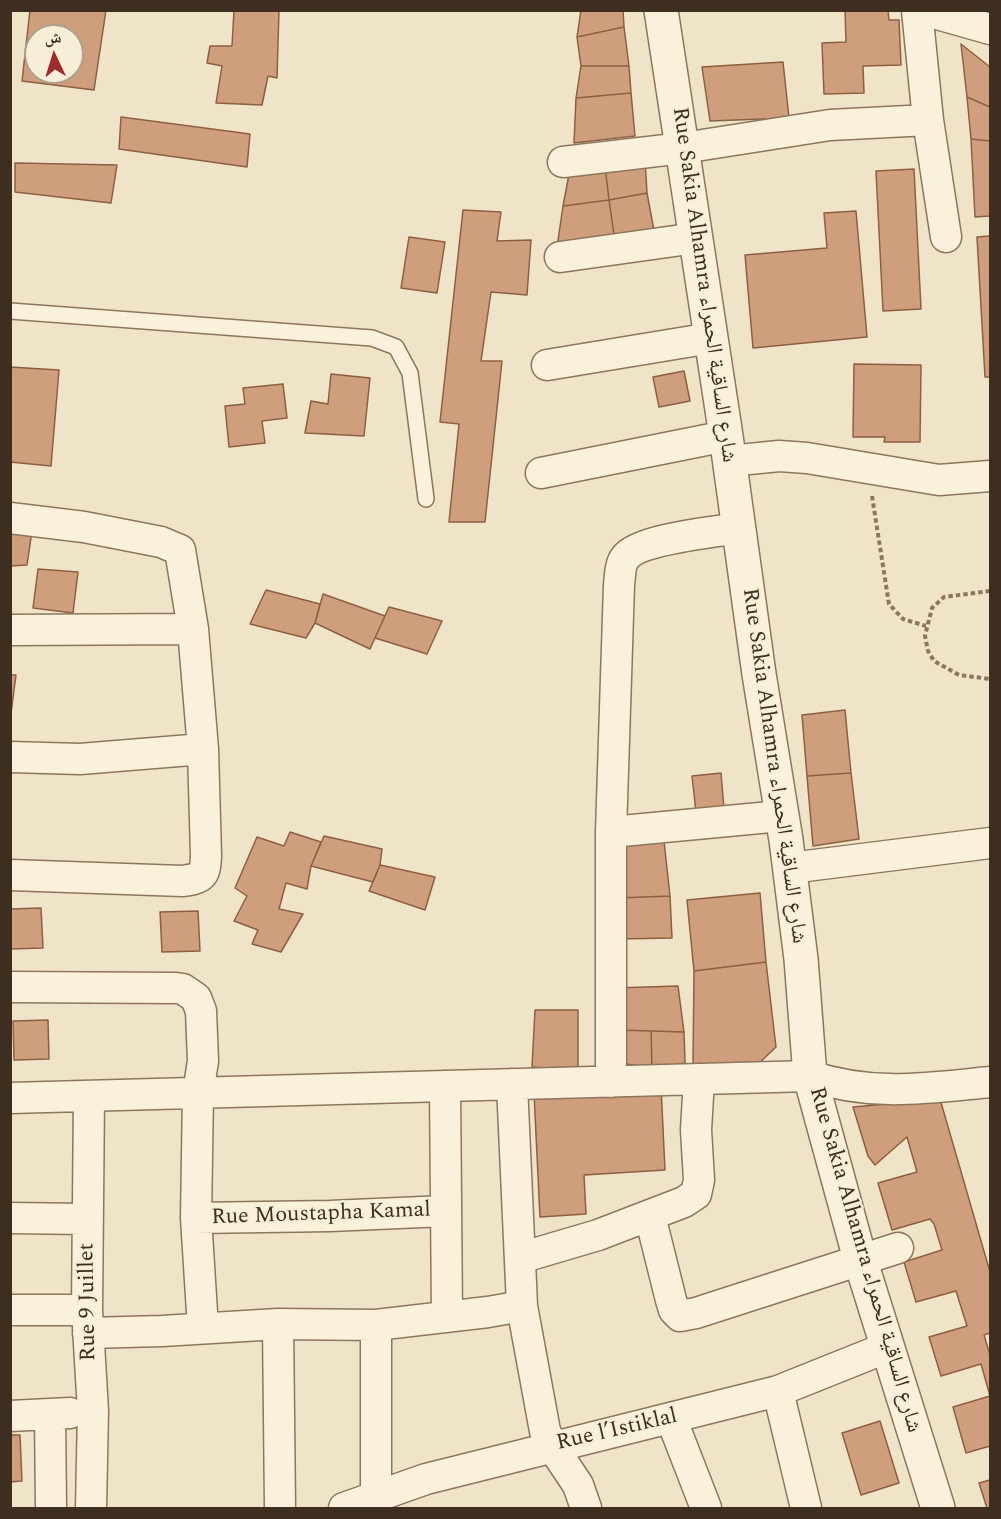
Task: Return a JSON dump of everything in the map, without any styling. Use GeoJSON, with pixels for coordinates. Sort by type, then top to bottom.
{"type":"FeatureCollection","features":[{"type":"Feature","properties":{"kind":"street","name":"Rue Sakia Alhamra شارع الساقية الحمراء"},"geometry":{"type":"LineString","coordinates":[[662,10],[790,868],[801,959],[810,1076],[860,1258],[938,1509]]}},
{"type":"Feature","properties":{"kind":"street"},"geometry":{"type":"LineString","coordinates":[[946,237],[928,120],[930,12],[990,29]]}},
{"type":"Feature","properties":{"kind":"street"},"geometry":{"type":"LineString","coordinates":[[563,162],[683,148],[830,126],[928,120]]}},
{"type":"Feature","properties":{"kind":"street"},"geometry":{"type":"LineString","coordinates":[[560,257],[696,238]]}},
{"type":"Feature","properties":{"kind":"street"},"geometry":{"type":"LineString","coordinates":[[547,365],[711,338]]}},
{"type":"Feature","properties":{"kind":"street"},"geometry":{"type":"LineString","coordinates":[[541,473],[728,448],[807,458],[939,480],[990,476]]}},
{"type":"Feature","properties":{"kind":"street"},"geometry":{"type":"LineString","coordinates":[[10,518],[84,527],[160,542],[178,549],[183,565],[193,630],[202,749],[206,856],[202,876],[183,881],[10,875]]}},
{"type":"Feature","properties":{"kind":"street"},"geometry":{"type":"LineString","coordinates":[[611,1082],[611,832],[619,585],[622,563],[638,548],[667,540],[739,528]]}},
{"type":"Feature","properties":{"kind":"street"},"geometry":{"type":"LineString","coordinates":[[10,630],[193,630]]}},
{"type":"Feature","properties":{"kind":"street"},"geometry":{"type":"LineString","coordinates":[[10,758],[80,759],[202,749]]}},
{"type":"Feature","properties":{"kind":"street"},"geometry":{"type":"LineString","coordinates":[[611,832],[781,816]]}},
{"type":"Feature","properties":{"kind":"street"},"geometry":{"type":"LineString","coordinates":[[790,868],[990,843]]}},
{"type":"Feature","properties":{"kind":"street"},"geometry":{"type":"LineString","coordinates":[[10,987],[176,988],[188,991],[196,998],[201,1011],[203,1061],[198,1093],[196,1218],[203,1328]]}},
{"type":"Feature","properties":{"kind":"street"},"geometry":{"type":"LineString","coordinates":[[10,1098],[810,1076],[873,1090],[906,1090],[990,1082]]}},
{"type":"Feature","properties":{"kind":"street"},"geometry":{"type":"LineString","coordinates":[[520,1258],[598,1236],[694,1196],[698,1191],[696,1130],[699,1079]]}},
{"type":"Feature","properties":{"kind":"street"},"geometry":{"type":"LineString","coordinates":[[512,1084],[522,1306],[545,1431],[552,1446],[578,1485],[586,1509]]}},
{"type":"Feature","properties":{"kind":"street"},"geometry":{"type":"LineString","coordinates":[[446,1086],[447,1317]]}},
{"type":"Feature","properties":{"kind":"street","name":"Rue 9 Juillet"},"geometry":{"type":"LineString","coordinates":[[89,1096],[87,1322],[93,1411],[91,1509]]}},
{"type":"Feature","properties":{"kind":"street","name":"Rue Moustapha Kamal"},"geometry":{"type":"LineString","coordinates":[[196,1218],[330,1216],[445,1210]]}},
{"type":"Feature","properties":{"kind":"street"},"geometry":{"type":"LineString","coordinates":[[650,1216],[671,1300],[674,1310],[680,1316],[696,1313],[860,1258],[898,1248]]}},
{"type":"Feature","properties":{"kind":"street"},"geometry":{"type":"LineString","coordinates":[[10,1218],[87,1219]]}},
{"type":"Feature","properties":{"kind":"street"},"geometry":{"type":"LineString","coordinates":[[10,1310],[87,1322],[203,1328],[278,1324],[376,1324],[522,1306]]}},
{"type":"Feature","properties":{"kind":"street"},"geometry":{"type":"LineString","coordinates":[[278,1324],[280,1509]]}},
{"type":"Feature","properties":{"kind":"street"},"geometry":{"type":"LineString","coordinates":[[376,1324],[376,1496]]}},
{"type":"Feature","properties":{"kind":"street","name":"Rue l’Istiklal"},"geometry":{"type":"LineString","coordinates":[[344,1509],[426,1479],[778,1391],[888,1347]]}},
{"type":"Feature","properties":{"kind":"street"},"geometry":{"type":"LineString","coordinates":[[778,1391],[806,1509]]}},
{"type":"Feature","properties":{"kind":"street"},"geometry":{"type":"LineString","coordinates":[[10,1416],[93,1411]]}},
{"type":"Feature","properties":{"kind":"street"},"geometry":{"type":"LineString","coordinates":[[51,1415],[51,1509]]}},
{"type":"Feature","properties":{"kind":"street"},"geometry":{"type":"LineString","coordinates":[[671,1418],[706,1509]]}},
{"type":"Feature","properties":{"kind":"lane"},"geometry":{"type":"LineString","coordinates":[[10,311],[372,338],[396,347],[410,373],[426,499]]}},
{"type":"Feature","properties":{"kind":"path"},"geometry":{"type":"LineString","coordinates":[[868,469],[889,604],[903,619],[926,626]]}},
{"type":"Feature","properties":{"kind":"path"},"geometry":{"type":"LineString","coordinates":[[990,591],[944,597],[932,608],[925,636],[928,651],[934,661],[959,675],[990,679]]}},
{"type":"Feature","properties":{"kind":"building"},"geometry":{"type":"Polygon","coordinates":[[[30,10],[106,10],[94,90],[46,84],[84,84],[84,24],[28,24],[30,10]]]}},
{"type":"Feature","properties":{"kind":"building"},"geometry":{"type":"Polygon","coordinates":[[[234,10],[279,10],[277,78],[268,76],[262,105],[216,103],[222,66],[207,63],[210,46],[232,46],[234,10]]]}},
{"type":"Feature","properties":{"kind":"building"},"geometry":{"type":"Polygon","coordinates":[[[581,10],[623,10],[624,27],[577,37],[581,10]]]}},
{"type":"Feature","properties":{"kind":"building"},"geometry":{"type":"Polygon","coordinates":[[[845,10],[888,10],[889,20],[899,20],[901,65],[863,66],[864,93],[824,94],[822,43],[846,42],[845,10]]]}},
{"type":"Feature","properties":{"kind":"building"},"geometry":{"type":"Polygon","coordinates":[[[624,27],[629,66],[581,66],[577,37],[624,27]]]}},
{"type":"Feature","properties":{"kind":"building"},"geometry":{"type":"Polygon","coordinates":[[[961,44],[990,67],[990,107],[967,97],[961,44]]]}},
{"type":"Feature","properties":{"kind":"building"},"geometry":{"type":"Polygon","coordinates":[[[783,62],[789,118],[710,121],[702,67],[783,62]]]}},
{"type":"Feature","properties":{"kind":"building"},"geometry":{"type":"Polygon","coordinates":[[[581,66],[629,66],[631,93],[576,98],[581,66]]]}},
{"type":"Feature","properties":{"kind":"building"},"geometry":{"type":"Polygon","coordinates":[[[631,93],[635,136],[574,143],[576,98],[631,93]]]}},
{"type":"Feature","properties":{"kind":"building"},"geometry":{"type":"Polygon","coordinates":[[[967,97],[990,107],[990,141],[971,139],[967,97]]]}},
{"type":"Feature","properties":{"kind":"building"},"geometry":{"type":"Polygon","coordinates":[[[121,117],[250,134],[247,167],[119,149],[121,117]]]}},
{"type":"Feature","properties":{"kind":"building"},"geometry":{"type":"Polygon","coordinates":[[[971,139],[990,141],[990,216],[975,217],[971,139]]]}},
{"type":"Feature","properties":{"kind":"building"},"geometry":{"type":"Polygon","coordinates":[[[645,159],[647,193],[609,200],[605,166],[645,159]]]}},
{"type":"Feature","properties":{"kind":"building"},"geometry":{"type":"Polygon","coordinates":[[[15,163],[117,165],[111,203],[15,192],[15,163]]]}},
{"type":"Feature","properties":{"kind":"building"},"geometry":{"type":"Polygon","coordinates":[[[605,166],[609,200],[563,206],[570,169],[605,166]]]}},
{"type":"Feature","properties":{"kind":"building"},"geometry":{"type":"Polygon","coordinates":[[[914,169],[921,309],[883,311],[876,171],[914,169]]]}},
{"type":"Feature","properties":{"kind":"building"},"geometry":{"type":"Polygon","coordinates":[[[647,193],[655,236],[614,235],[609,200],[647,193]]]}},
{"type":"Feature","properties":{"kind":"building"},"geometry":{"type":"Polygon","coordinates":[[[609,200],[614,235],[557,247],[563,206],[609,200]]]}},
{"type":"Feature","properties":{"kind":"building"},"geometry":{"type":"Polygon","coordinates":[[[463,210],[501,212],[497,241],[531,240],[527,295],[491,292],[481,361],[502,361],[485,522],[449,522],[459,424],[440,422],[463,210]]]}},
{"type":"Feature","properties":{"kind":"building"},"geometry":{"type":"Polygon","coordinates":[[[856,211],[867,337],[753,348],[745,255],[827,248],[824,213],[856,211]]]}},
{"type":"Feature","properties":{"kind":"building"},"geometry":{"type":"Polygon","coordinates":[[[990,236],[990,377],[985,377],[977,237],[990,236]]]}},
{"type":"Feature","properties":{"kind":"building"},"geometry":{"type":"Polygon","coordinates":[[[409,237],[445,242],[437,293],[401,288],[409,237]]]}},
{"type":"Feature","properties":{"kind":"building"},"geometry":{"type":"Polygon","coordinates":[[[854,364],[921,365],[920,442],[884,442],[885,437],[853,437],[854,364]]]}},
{"type":"Feature","properties":{"kind":"building"},"geometry":{"type":"Polygon","coordinates":[[[10,367],[59,370],[51,466],[10,462],[10,367]]]}},
{"type":"Feature","properties":{"kind":"building"},"geometry":{"type":"Polygon","coordinates":[[[684,371],[690,401],[659,407],[653,377],[684,371]]]}},
{"type":"Feature","properties":{"kind":"building"},"geometry":{"type":"Polygon","coordinates":[[[331,374],[370,378],[364,436],[305,433],[311,401],[328,404],[331,374]]]}},
{"type":"Feature","properties":{"kind":"building"},"geometry":{"type":"Polygon","coordinates":[[[283,384],[287,418],[262,421],[265,443],[229,447],[225,406],[245,404],[243,388],[283,384]]]}},
{"type":"Feature","properties":{"kind":"building"},"geometry":{"type":"Polygon","coordinates":[[[10,524],[33,524],[27,565],[10,566],[10,524]]]}},
{"type":"Feature","properties":{"kind":"building"},"geometry":{"type":"Polygon","coordinates":[[[38,569],[78,572],[73,613],[33,608],[38,569]]]}},
{"type":"Feature","properties":{"kind":"building"},"geometry":{"type":"Polygon","coordinates":[[[266,590],[320,604],[315,623],[306,638],[250,624],[266,590]]]}},
{"type":"Feature","properties":{"kind":"building"},"geometry":{"type":"Polygon","coordinates":[[[323,594],[385,616],[370,649],[315,623],[323,594]]]}},
{"type":"Feature","properties":{"kind":"building"},"geometry":{"type":"Polygon","coordinates":[[[389,607],[442,621],[427,654],[375,638],[389,607]]]}},
{"type":"Feature","properties":{"kind":"building"},"geometry":{"type":"Polygon","coordinates":[[[10,675],[16,675],[10,721],[10,675]]]}},
{"type":"Feature","properties":{"kind":"building"},"geometry":{"type":"Polygon","coordinates":[[[845,710],[851,773],[807,776],[802,715],[845,710]]]}},
{"type":"Feature","properties":{"kind":"building"},"geometry":{"type":"Polygon","coordinates":[[[721,773],[724,809],[696,812],[692,776],[721,773]]]}},
{"type":"Feature","properties":{"kind":"building"},"geometry":{"type":"Polygon","coordinates":[[[851,773],[859,839],[813,846],[807,776],[851,773]]]}},
{"type":"Feature","properties":{"kind":"building"},"geometry":{"type":"Polygon","coordinates":[[[290,832],[321,842],[311,866],[307,889],[286,883],[279,909],[303,914],[281,952],[252,944],[258,930],[234,921],[247,896],[235,888],[257,837],[284,846],[290,832]]]}},
{"type":"Feature","properties":{"kind":"building"},"geometry":{"type":"Polygon","coordinates":[[[324,836],[382,849],[380,865],[373,882],[311,866],[324,836]]]}},
{"type":"Feature","properties":{"kind":"building"},"geometry":{"type":"Polygon","coordinates":[[[664,841],[670,896],[618,898],[618,847],[664,841]]]}},
{"type":"Feature","properties":{"kind":"building"},"geometry":{"type":"Polygon","coordinates":[[[380,865],[435,877],[425,910],[369,891],[380,865]]]}},
{"type":"Feature","properties":{"kind":"building"},"geometry":{"type":"Polygon","coordinates":[[[760,893],[766,962],[694,971],[687,900],[760,893]]]}},
{"type":"Feature","properties":{"kind":"building"},"geometry":{"type":"Polygon","coordinates":[[[670,896],[672,938],[618,939],[618,898],[670,896]]]}},
{"type":"Feature","properties":{"kind":"building"},"geometry":{"type":"Polygon","coordinates":[[[41,908],[43,948],[10,949],[10,909],[41,908]]]}},
{"type":"Feature","properties":{"kind":"building"},"geometry":{"type":"Polygon","coordinates":[[[198,911],[200,951],[162,952],[160,912],[198,911]]]}},
{"type":"Feature","properties":{"kind":"building"},"geometry":{"type":"Polygon","coordinates":[[[766,962],[776,1047],[755,1067],[693,1065],[694,971],[766,962]]]}},
{"type":"Feature","properties":{"kind":"building"},"geometry":{"type":"Polygon","coordinates":[[[678,986],[684,1032],[616,1030],[614,988],[678,986]]]}},
{"type":"Feature","properties":{"kind":"building"},"geometry":{"type":"Polygon","coordinates":[[[535,1010],[578,1010],[578,1071],[532,1067],[535,1010]]]}},
{"type":"Feature","properties":{"kind":"building"},"geometry":{"type":"Polygon","coordinates":[[[48,1020],[49,1059],[14,1060],[13,1021],[48,1020]]]}},
{"type":"Feature","properties":{"kind":"building"},"geometry":{"type":"Polygon","coordinates":[[[616,1030],[651,1031],[652,1068],[614,1062],[616,1030]]]}},
{"type":"Feature","properties":{"kind":"building"},"geometry":{"type":"Polygon","coordinates":[[[651,1031],[684,1032],[685,1063],[652,1068],[651,1031]]]}},
{"type":"Feature","properties":{"kind":"building"},"geometry":{"type":"Polygon","coordinates":[[[661,1086],[665,1170],[584,1175],[586,1214],[540,1217],[534,1093],[661,1086]]]}},
{"type":"Feature","properties":{"kind":"building"},"geometry":{"type":"Polygon","coordinates":[[[940,1099],[990,1272],[990,1333],[984,1335],[990,1355],[990,1396],[981,1364],[941,1376],[929,1337],[967,1326],[956,1291],[916,1302],[904,1262],[942,1250],[934,1224],[930,1219],[892,1230],[878,1183],[917,1172],[907,1137],[875,1165],[868,1156],[853,1107],[940,1099]]]}},
{"type":"Feature","properties":{"kind":"building"},"geometry":{"type":"Polygon","coordinates":[[[990,1396],[990,1446],[966,1453],[953,1407],[990,1396]]]}},
{"type":"Feature","properties":{"kind":"building"},"geometry":{"type":"Polygon","coordinates":[[[880,1421],[899,1483],[861,1495],[842,1433],[880,1421]]]}},
{"type":"Feature","properties":{"kind":"building"},"geometry":{"type":"Polygon","coordinates":[[[10,1435],[20,1435],[22,1481],[10,1482],[10,1435]]]}},
{"type":"Feature","properties":{"kind":"building"},"geometry":{"type":"Polygon","coordinates":[[[990,1480],[990,1508],[987,1508],[979,1483],[990,1480]]]}}]}
